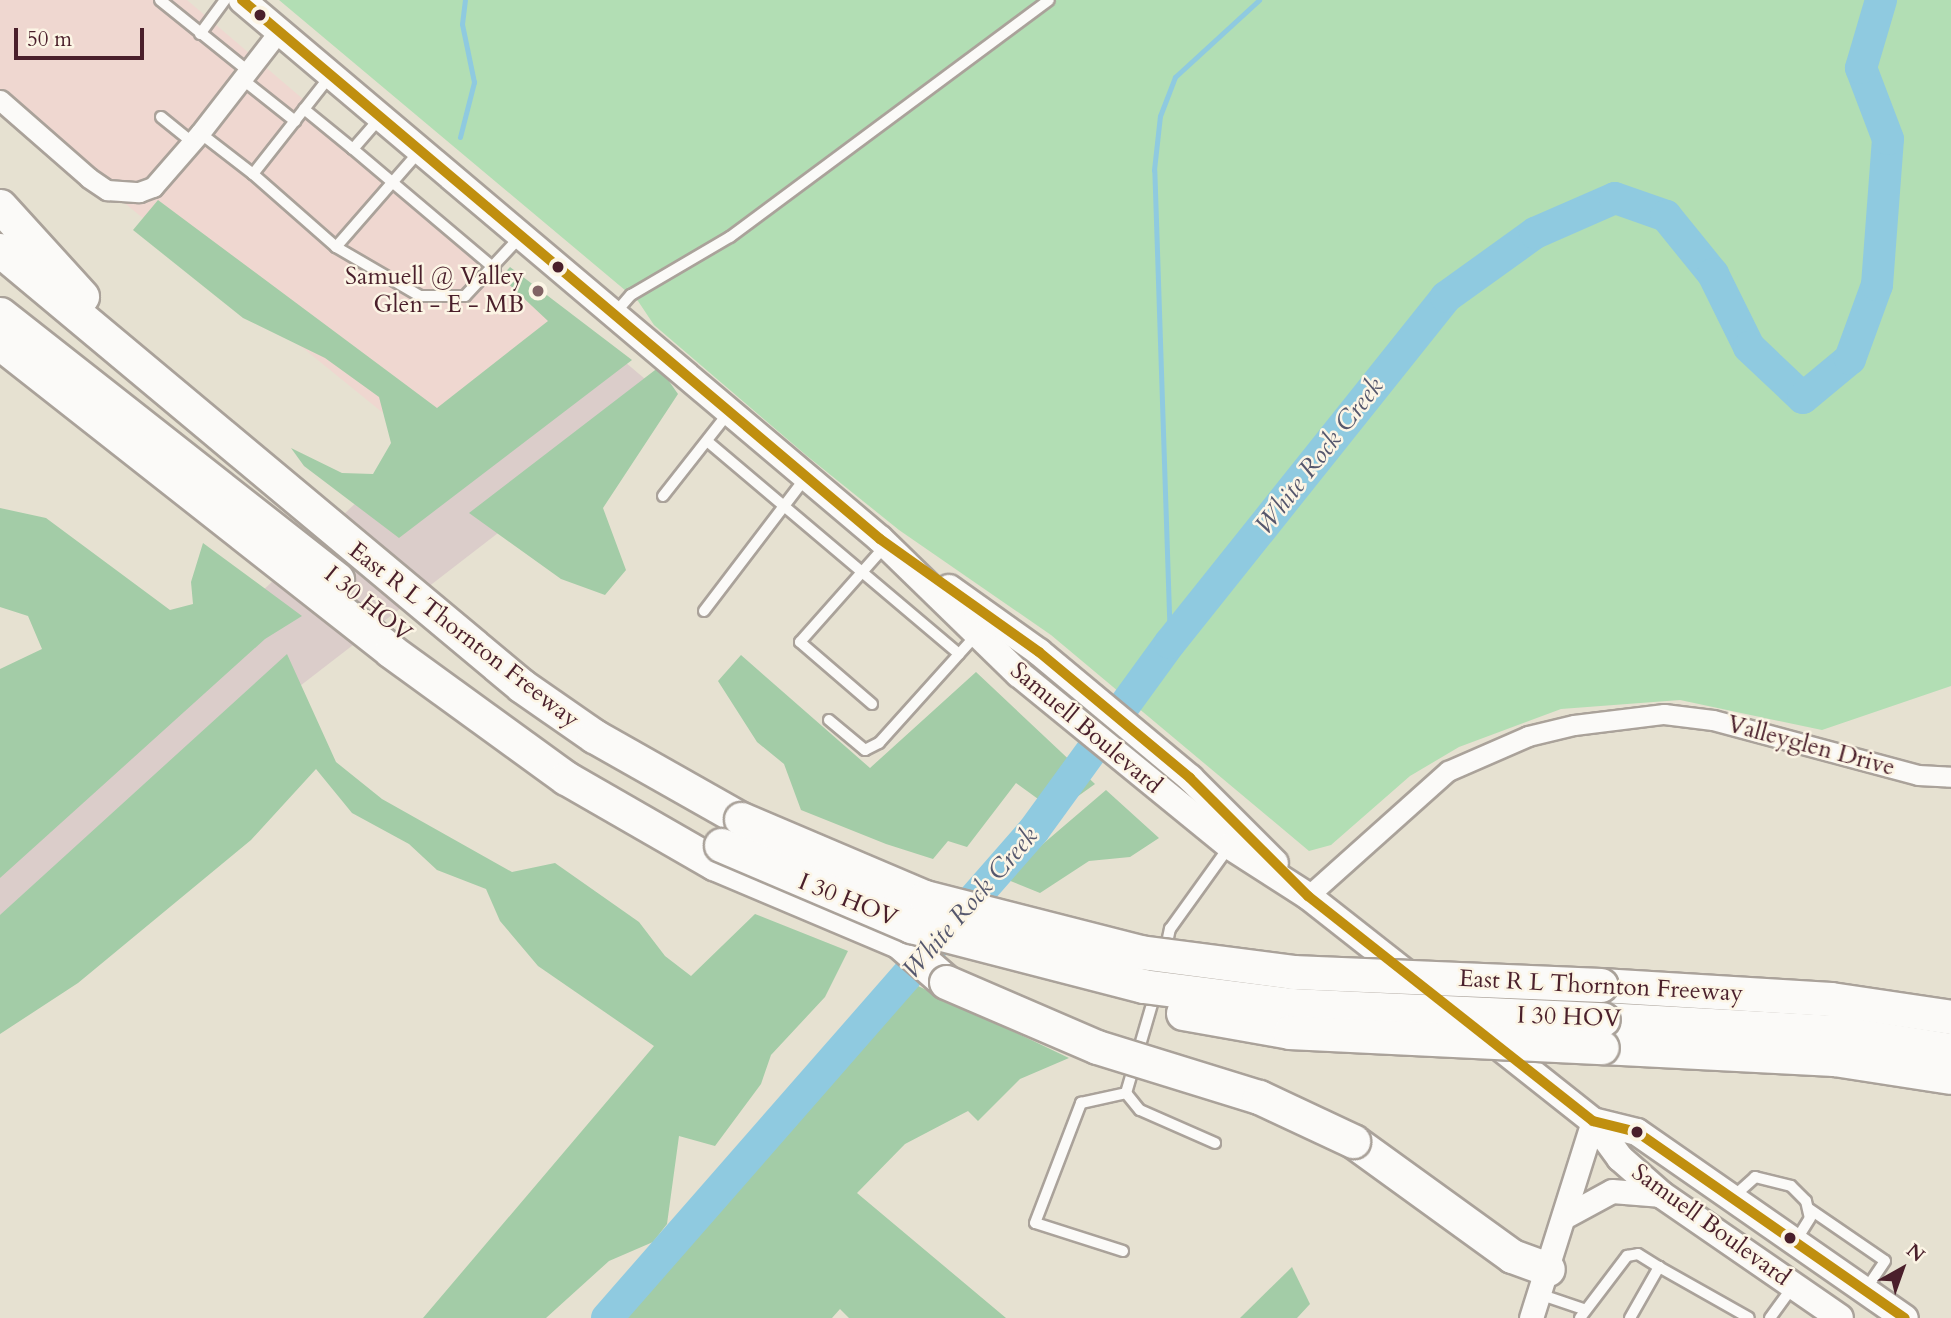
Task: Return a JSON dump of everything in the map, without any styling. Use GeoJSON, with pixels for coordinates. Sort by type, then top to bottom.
{"type":"FeatureCollection","features":[{"type":"Feature","properties":{"kind":"highway"},"geometry":{"type":"LineString","coordinates":[[0,206],[173,397]]}},
{"type":"Feature","properties":{"kind":"highway","name":"East R L Thornton Freeway"},"geometry":{"type":"LineString","coordinates":[[0,250],[263,473],[409,633],[566,778],[725,843],[1140,952],[1293,972],[1601,985],[1831,999],[1951,1017]]}},
{"type":"Feature","properties":{"kind":"highway"},"geometry":{"type":"LineString","coordinates":[[0,314],[231,508]]}},
{"type":"Feature","properties":{"kind":"highway","name":"East R L Thornton Freeway"},"geometry":{"type":"LineString","coordinates":[[0,343],[75,402],[409,633],[594,736],[725,843],[899,941],[1064,988],[1290,1032],[1602,1033],[1908,1069],[1951,1077]]}},
{"type":"Feature","properties":{"kind":"highway"},"geometry":{"type":"LineString","coordinates":[[0,372],[75,402]]}},
{"type":"Feature","properties":{"kind":"highway","name":"I 30 HOV"},"geometry":{"type":"LineString","coordinates":[[725,843],[911,926],[1130,983],[1291,1005],[1602,1033],[1836,1032],[1951,1050]]}},
{"type":"Feature","properties":{"kind":"highway"},"geometry":{"type":"LineString","coordinates":[[899,941],[946,982],[1032,1020],[1259,1097],[1353,1141],[1543,1281]]}},
{"type":"Feature","properties":{"kind":"highway"},"geometry":{"type":"LineString","coordinates":[[1908,1069],[1951,1090]]}},
{"type":"Feature","properties":{"kind":"main road","name":"Samuell Boulevard"},"geometry":{"type":"LineString","coordinates":[[242,0],[883,542],[1019,674],[1170,800],[1230,846],[1308,896],[1593,1121],[1620,1158],[1662,1195],[1840,1318]]}},
{"type":"Feature","properties":{"kind":"main road","name":"Samuell Boulevard"},"geometry":{"type":"LineString","coordinates":[[883,542],[1039,652],[1190,778],[1308,896]]}},
{"type":"Feature","properties":{"kind":"main road","name":"Samuell Boulevard"},"geometry":{"type":"LineString","coordinates":[[1593,1121],[1637,1132],[1905,1318]]}},
{"type":"Feature","properties":{"kind":"street"},"geometry":{"type":"LineString","coordinates":[[0,100],[107,190],[125,194],[153,187],[279,31]]}},
{"type":"Feature","properties":{"kind":"street","name":"Valleyglen Drive"},"geometry":{"type":"LineString","coordinates":[[1308,896],[1448,771],[1498,747],[1574,724],[1642,715],[1713,719],[1918,775],[1951,777]]}},
{"type":"Feature","properties":{"kind":"street"},"geometry":{"type":"LineString","coordinates":[[1531,1318],[1566,1216],[1593,1121]]}},
{"type":"Feature","properties":{"kind":"street"},"geometry":{"type":"LineString","coordinates":[[1566,1216],[1612,1191],[1662,1195]]}},
{"type":"Feature","properties":{"kind":"lane"},"geometry":{"type":"LineString","coordinates":[[160,0],[295,121]]}},
{"type":"Feature","properties":{"kind":"lane"},"geometry":{"type":"LineString","coordinates":[[200,34],[225,0]]}},
{"type":"Feature","properties":{"kind":"lane"},"geometry":{"type":"LineString","coordinates":[[614,314],[631,295],[730,237],[1049,0]]}},
{"type":"Feature","properties":{"kind":"lane"},"geometry":{"type":"LineString","coordinates":[[253,174],[331,75]]}},
{"type":"Feature","properties":{"kind":"lane"},"geometry":{"type":"LineString","coordinates":[[304,109],[495,269]]}},
{"type":"Feature","properties":{"kind":"lane"},"geometry":{"type":"LineString","coordinates":[[161,117],[253,174],[337,247],[420,296],[465,296],[495,269],[521,236]]}},
{"type":"Feature","properties":{"kind":"lane"},"geometry":{"type":"LineString","coordinates":[[353,149],[380,117]]}},
{"type":"Feature","properties":{"kind":"lane"},"geometry":{"type":"LineString","coordinates":[[337,247],[420,150]]}},
{"type":"Feature","properties":{"kind":"lane"},"geometry":{"type":"LineString","coordinates":[[663,496],[729,412]]}},
{"type":"Feature","properties":{"kind":"lane"},"geometry":{"type":"LineString","coordinates":[[707,441],[864,570],[959,654]]}},
{"type":"Feature","properties":{"kind":"lane"},"geometry":{"type":"LineString","coordinates":[[704,611],[806,477]]}},
{"type":"Feature","properties":{"kind":"lane"},"geometry":{"type":"LineString","coordinates":[[872,704],[800,642],[864,570],[883,542]]}},
{"type":"Feature","properties":{"kind":"lane"},"geometry":{"type":"LineString","coordinates":[[829,720],[865,750],[872,747],[977,634]]}},
{"type":"Feature","properties":{"kind":"lane"},"geometry":{"type":"LineString","coordinates":[[1161,966],[1170,929],[1230,846]]}},
{"type":"Feature","properties":{"kind":"lane"},"geometry":{"type":"LineString","coordinates":[[1126,1093],[1158,979]]}},
{"type":"Feature","properties":{"kind":"lane"},"geometry":{"type":"LineString","coordinates":[[1126,1093],[1140,1110],[1215,1143]]}},
{"type":"Feature","properties":{"kind":"lane"},"geometry":{"type":"LineString","coordinates":[[1123,1251],[1035,1223],[1081,1103],[1126,1093]]}},
{"type":"Feature","properties":{"kind":"lane"},"geometry":{"type":"LineString","coordinates":[[1732,1197],[1755,1177],[1771,1177],[1791,1186],[1808,1208],[1885,1261],[1867,1290]]}},
{"type":"Feature","properties":{"kind":"lane"},"geometry":{"type":"LineString","coordinates":[[1796,1241],[1810,1218],[1808,1208]]}},
{"type":"Feature","properties":{"kind":"lane"},"geometry":{"type":"LineString","coordinates":[[1543,1281],[1582,1313],[1627,1256],[1638,1254],[1749,1318]]}},
{"type":"Feature","properties":{"kind":"lane"},"geometry":{"type":"LineString","coordinates":[[1630,1318],[1659,1267]]}},
{"type":"Feature","properties":{"kind":"lane"},"geometry":{"type":"LineString","coordinates":[[1770,1318],[1793,1286]]}},
{"type":"Feature","properties":{"kind":"shaded area"},"geometry":{"type":"Polygon","coordinates":[[[0,0],[187,0],[577,333],[425,447],[0,102],[0,0]]]}},
{"type":"Feature","properties":{"kind":"shaded area"},"geometry":{"type":"Polygon","coordinates":[[[600,341],[670,400],[0,918],[0,838],[394,467],[600,341]]]}},
{"type":"Feature","properties":{"kind":"green space"},"geometry":{"type":"Polygon","coordinates":[[[279,0],[1951,0],[1951,686],[1822,730],[1680,700],[1561,709],[1459,747],[1410,776],[1331,845],[1309,851],[1051,635],[899,530],[807,456],[654,325],[638,301],[279,0]]]}},
{"type":"Feature","properties":{"kind":"green space"},"geometry":{"type":"Polygon","coordinates":[[[158,200],[437,408],[548,321],[501,277],[510,267],[632,360],[399,538],[304,466],[291,448],[342,473],[373,474],[391,443],[379,397],[325,358],[243,318],[133,230],[158,200]]]}},
{"type":"Feature","properties":{"kind":"green space"},"geometry":{"type":"Polygon","coordinates":[[[659,367],[678,394],[603,508],[626,570],[605,595],[561,579],[469,513],[659,367]]]}},
{"type":"Feature","properties":{"kind":"green space"},"geometry":{"type":"Polygon","coordinates":[[[0,508],[46,518],[170,610],[193,604],[191,582],[203,543],[302,616],[265,639],[0,878],[0,669],[42,649],[28,616],[0,607],[0,508]]]}},
{"type":"Feature","properties":{"kind":"green space"},"geometry":{"type":"Polygon","coordinates":[[[287,654],[336,762],[382,799],[512,872],[555,863],[639,922],[665,956],[691,976],[755,914],[848,951],[825,997],[771,1055],[761,1084],[715,1146],[679,1136],[667,1224],[653,1242],[609,1261],[546,1318],[423,1318],[654,1046],[538,966],[500,921],[486,889],[437,870],[409,844],[352,813],[316,769],[251,840],[78,983],[0,1034],[0,915],[287,654]]]}},
{"type":"Feature","properties":{"kind":"green space"},"geometry":{"type":"Polygon","coordinates":[[[741,655],[870,768],[976,672],[1095,784],[1056,812],[1016,783],[967,847],[948,841],[933,859],[886,844],[801,810],[784,764],[757,742],[718,681],[741,655]]]}},
{"type":"Feature","properties":{"kind":"green space"},"geometry":{"type":"Polygon","coordinates":[[[1106,790],[1159,838],[1130,857],[1089,861],[1040,893],[1003,878],[1106,790]]]}},
{"type":"Feature","properties":{"kind":"green space"},"geometry":{"type":"Polygon","coordinates":[[[916,985],[1069,1058],[1020,1079],[978,1121],[968,1111],[905,1144],[857,1193],[1006,1318],[849,1318],[840,1309],[832,1318],[626,1318],[916,985]]]}},
{"type":"Feature","properties":{"kind":"green space"},"geometry":{"type":"Polygon","coordinates":[[[1292,1267],[1310,1304],[1297,1318],[1240,1318],[1292,1267]]]}},
{"type":"Feature","properties":{"kind":"waterway"},"geometry":{"type":"LineString","coordinates":[[460,137],[474,82],[462,24],[465,0]]}},
{"type":"Feature","properties":{"kind":"waterway"},"geometry":{"type":"LineString","coordinates":[[1170,643],[1154,170],[1160,116],[1175,77],[1259,0]]}},
{"type":"Feature","properties":{"kind":"waterway","name":"White Rock Creek"},"geometry":{"type":"LineString","coordinates":[[607,1318],[1034,830],[1170,643],[1446,297],[1535,233],[1615,198],[1666,216],[1713,274],[1749,347],[1803,398],[1850,359],[1877,285],[1888,139],[1861,68],[1881,0]]}},
{"type":"Feature","properties":{"kind":"transit line"},"geometry":{"type":"LineString","coordinates":[[242,0],[880,539],[1039,652],[1190,778],[1308,896],[1593,1121],[1637,1132],[1905,1318]]}},
{"type":"Feature","properties":{"kind":"place","name":"Samuell @ Valley Glen - E - MB"},"geometry":{"type":"Point","coordinates":[538,291]}}]}
